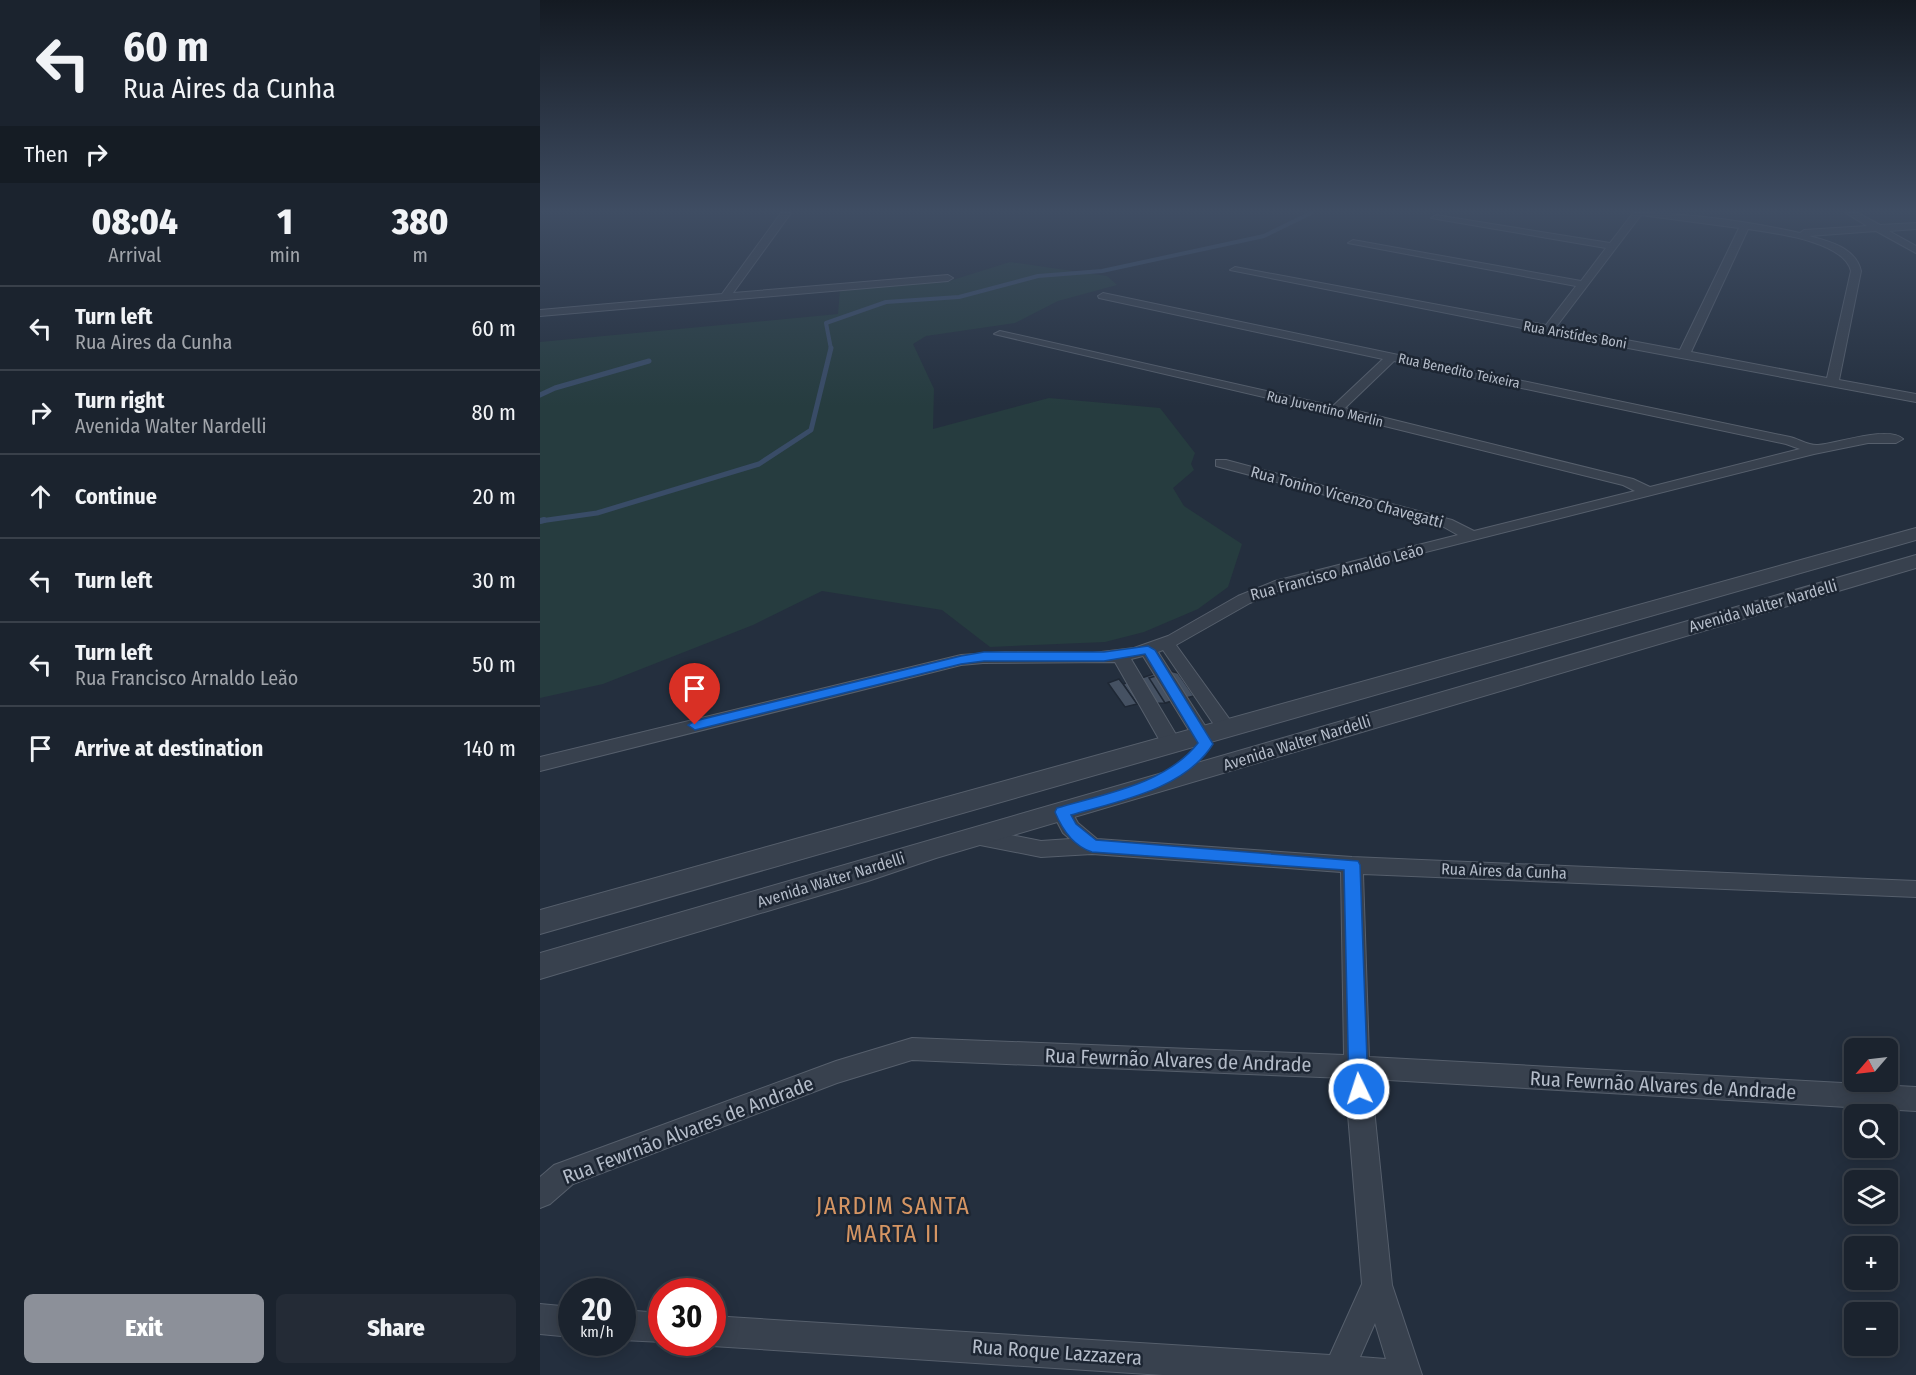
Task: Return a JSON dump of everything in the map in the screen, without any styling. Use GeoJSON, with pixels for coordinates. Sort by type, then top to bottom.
{"type":"FeatureCollection","features":[{"type":"Feature","properties":{"kind":"street"},"geometry":{"type":"LineString","coordinates":[[725,297],[739,277]]}},
{"type":"Feature","properties":{"kind":"street","name":"Rua Aristídes Boni"},"geometry":{"type":"LineString","coordinates":[[1272,277],[1916,398]]}},
{"type":"Feature","properties":{"kind":"street"},"geometry":{"type":"LineString","coordinates":[[1544,277],[1582,284]]}},
{"type":"Feature","properties":{"kind":"street"},"geometry":{"type":"LineString","coordinates":[[1548,330],[1587,277]]}},
{"type":"Feature","properties":{"kind":"street"},"geometry":{"type":"LineString","coordinates":[[1684,355],[1721,277]]}},
{"type":"Feature","properties":{"kind":"street"},"geometry":{"type":"LineString","coordinates":[[1832,382],[1855,277]]}},
{"type":"Feature","properties":{"kind":"street"},"geometry":{"type":"LineString","coordinates":[[540,313],[948,278]]}},
{"type":"Feature","properties":{"kind":"street","name":"Rua Benedito Teixeira"},"geometry":{"type":"LineString","coordinates":[[1102,296],[1790,441],[1814,450]]}},
{"type":"Feature","properties":{"kind":"street","name":"Rua Juventino Merlin"},"geometry":{"type":"LineString","coordinates":[[1000,334],[1336,410],[1628,482],[1647,491]]}},
{"type":"Feature","properties":{"kind":"street"},"geometry":{"type":"LineString","coordinates":[[1336,410],[1392,356]]}},
{"type":"Feature","properties":{"kind":"street","name":"Rua Francisco Arnaldo Leão"},"geometry":{"type":"LineString","coordinates":[[540,764],[961,660],[984,656],[1125,655],[1157,646],[1238,600],[1266,588],[1814,450],[1868,439],[1896,439]]}},
{"type":"Feature","properties":{"kind":"street","name":"Rua Tonino Vicenzo Chavegatti"},"geometry":{"type":"LineString","coordinates":[[1221,463],[1448,523],[1472,536]]}},
{"type":"Feature","properties":{"kind":"street","name":"Avenida Walter Nardelli"},"geometry":{"type":"LineString","coordinates":[[540,922],[1916,534]]}},
{"type":"Feature","properties":{"kind":"street","name":"Avenida Walter Nardelli"},"geometry":{"type":"LineString","coordinates":[[540,966],[975,836],[1132,792],[1916,561]]}},
{"type":"Feature","properties":{"kind":"street"},"geometry":{"type":"LineString","coordinates":[[1132,792],[1192,761],[1206,744],[1199,735],[1157,646]]}},
{"type":"Feature","properties":{"kind":"street"},"geometry":{"type":"LineString","coordinates":[[1125,655],[1151,705],[1199,735]]}},
{"type":"Feature","properties":{"kind":"street"},"geometry":{"type":"LineString","coordinates":[[1062,812],[1070,828],[1092,846]]}},
{"type":"Feature","properties":{"kind":"street","name":"Rua Aires da Cunha"},"geometry":{"type":"LineString","coordinates":[[975,836],[1041,849],[1092,846],[1352,865],[1916,889]]}},
{"type":"Feature","properties":{"kind":"street"},"geometry":{"type":"LineString","coordinates":[[1352,865],[1357,1067],[1377,1286],[1407,1375]]}},
{"type":"Feature","properties":{"kind":"street","name":"Rua Fewrnão Alvares de Andrade"},"geometry":{"type":"LineString","coordinates":[[540,1195],[564,1174],[836,1072],[912,1049],[1357,1067],[1916,1099]]}},
{"type":"Feature","properties":{"kind":"street"},"geometry":{"type":"LineString","coordinates":[[1339,1372],[1377,1286]]}},
{"type":"Feature","properties":{"kind":"street"},"geometry":{"type":"LineString","coordinates":[[540,1319],[558,1321]]}},
{"type":"Feature","properties":{"kind":"street","name":"Rua Roque Lazzazera"},"geometry":{"type":"LineString","coordinates":[[726,1332],[1402,1375]]}},
{"type":"Feature","properties":{"kind":"green space"},"geometry":{"type":"Polygon","coordinates":[[[961,277],[1108,277],[1117,285],[1058,301],[1015,323],[926,336],[913,344],[934,389],[933,429],[1049,398],[1160,408],[1195,453],[1191,464],[1194,470],[1173,488],[1184,506],[1242,544],[1228,587],[1198,609],[1144,632],[1105,642],[990,647],[942,610],[822,591],[753,625],[603,684],[540,698],[540,342],[838,314],[840,289],[946,282],[961,277]]]}},
{"type":"Feature","properties":{"kind":"building"},"geometry":{"type":"Polygon","coordinates":[[[1166,670],[1178,673],[1194,696],[1165,703],[1137,704],[1123,684],[1166,670]]]}},
{"type":"Feature","properties":{"kind":"building"},"geometry":{"type":"Polygon","coordinates":[[[1159,675],[1175,700],[1165,703],[1149,678],[1159,675]]]}},
{"type":"Feature","properties":{"kind":"building"},"geometry":{"type":"Polygon","coordinates":[[[1119,679],[1137,704],[1125,707],[1108,683],[1119,679]]]}},
{"type":"Feature","properties":{"kind":"waterway"},"geometry":{"type":"LineString","coordinates":[[831,348],[826,323],[886,302],[959,297],[1034,277]]}},
{"type":"Feature","properties":{"kind":"waterway"},"geometry":{"type":"LineString","coordinates":[[544,520],[540,521],[597,513],[759,464],[811,430],[831,348]]}},
{"type":"Feature","properties":{"kind":"waterway"},"geometry":{"type":"LineString","coordinates":[[540,395],[555,388],[649,361]]}},
{"type":"Feature","properties":{"kind":"district","name":"JARDIM SANTA MARTA II"},"geometry":{"type":"Point","coordinates":[893,1220]}},
{"type":"Feature","properties":{"kind":"route"},"geometry":{"type":"LineString","coordinates":[[695,725],[984,656],[1104,657],[1122,656],[1148,650],[1206,744],[1200,753],[1185,766],[1149,784],[1132,792],[1062,812],[1070,828],[1092,846],[1352,865],[1359,1089]]}}]}
